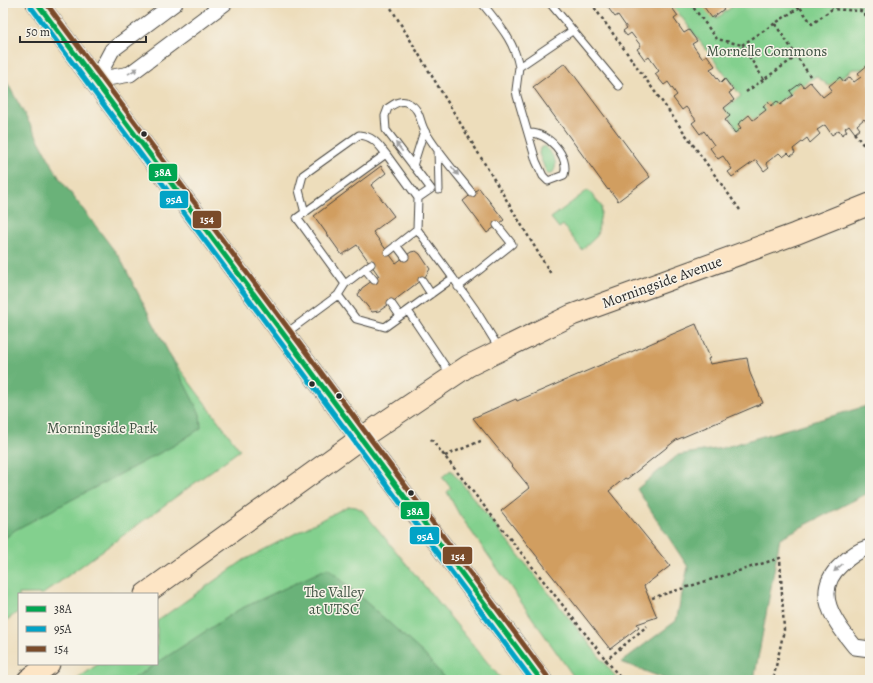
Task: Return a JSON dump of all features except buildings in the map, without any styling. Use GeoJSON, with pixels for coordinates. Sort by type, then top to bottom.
{"type":"FeatureCollection","features":[{"type":"Feature","properties":{"kind":"main road"},"geometry":{"type":"LineString","coordinates":[[37,3],[96,80],[283,336],[541,680]]}},
{"type":"Feature","properties":{"kind":"main road","name":"Morningside Avenue"},"geometry":{"type":"LineString","coordinates":[[146,593],[360,438],[468,366],[572,315],[795,234],[870,204]]}},
{"type":"Feature","properties":{"kind":"main road"},"geometry":{"type":"LineString","coordinates":[[28,680],[48,665]]}},
{"type":"Feature","properties":{"kind":"street"},"geometry":{"type":"LineString","coordinates":[[96,80],[112,50],[175,3]]}},
{"type":"Feature","properties":{"kind":"street"},"geometry":{"type":"LineString","coordinates":[[96,80],[130,74],[225,3]]}},
{"type":"Feature","properties":{"kind":"street"},"geometry":{"type":"LineString","coordinates":[[870,547],[852,555],[832,573],[825,595],[837,625],[855,647],[870,649]]}},
{"type":"Feature","properties":{"kind":"lane"},"geometry":{"type":"LineString","coordinates":[[482,3],[512,41],[516,52],[519,67],[516,90],[536,161],[543,176],[548,181],[564,175],[565,171],[563,158],[558,149],[546,136],[537,133],[529,133]]}},
{"type":"Feature","properties":{"kind":"lane"},"geometry":{"type":"LineString","coordinates":[[550,3],[619,86]]}},
{"type":"Feature","properties":{"kind":"lane"},"geometry":{"type":"LineString","coordinates":[[519,67],[572,31]]}},
{"type":"Feature","properties":{"kind":"lane"},"geometry":{"type":"LineString","coordinates":[[418,198],[431,189],[386,130],[385,116],[388,108],[400,102],[407,102],[414,107],[419,114],[424,131],[472,193]]}},
{"type":"Feature","properties":{"kind":"lane"},"geometry":{"type":"LineString","coordinates":[[413,166],[424,131]]}},
{"type":"Feature","properties":{"kind":"lane"},"geometry":{"type":"LineString","coordinates":[[305,213],[299,190],[304,175],[359,135],[368,135],[386,154],[418,198],[417,229],[475,309],[501,350]]}},
{"type":"Feature","properties":{"kind":"lane"},"geometry":{"type":"LineString","coordinates":[[438,148],[439,190]]}},
{"type":"Feature","properties":{"kind":"lane"},"geometry":{"type":"LineString","coordinates":[[345,284],[297,218],[386,154]]}},
{"type":"Feature","properties":{"kind":"lane"},"geometry":{"type":"LineString","coordinates":[[458,287],[512,244],[497,225]]}},
{"type":"Feature","properties":{"kind":"lane"},"geometry":{"type":"LineString","coordinates":[[388,252],[417,229]]}},
{"type":"Feature","properties":{"kind":"lane"},"geometry":{"type":"LineString","coordinates":[[396,245],[405,257]]}},
{"type":"Feature","properties":{"kind":"lane"},"geometry":{"type":"LineString","coordinates":[[283,336],[338,295],[345,284],[368,266],[374,280]]}},
{"type":"Feature","properties":{"kind":"lane"},"geometry":{"type":"LineString","coordinates":[[338,295],[356,319],[385,327],[452,278]]}},
{"type":"Feature","properties":{"kind":"lane"},"geometry":{"type":"LineString","coordinates":[[422,280],[431,294]]}},
{"type":"Feature","properties":{"kind":"lane"},"geometry":{"type":"LineString","coordinates":[[391,303],[400,316]]}},
{"type":"Feature","properties":{"kind":"lane"},"geometry":{"type":"LineString","coordinates":[[408,311],[452,377]]}},
{"type":"Feature","properties":{"kind":"path"},"geometry":{"type":"LineString","coordinates":[[388,3],[551,274]]}},
{"type":"Feature","properties":{"kind":"path"},"geometry":{"type":"LineString","coordinates":[[591,3],[740,210]]}},
{"type":"Feature","properties":{"kind":"path"},"geometry":{"type":"LineString","coordinates":[[690,3],[717,39],[742,45],[764,80]]}},
{"type":"Feature","properties":{"kind":"path"},"geometry":{"type":"LineString","coordinates":[[797,3],[812,24],[832,9],[862,11],[870,18]]}},
{"type":"Feature","properties":{"kind":"path"},"geometry":{"type":"LineString","coordinates":[[828,3],[832,9]]}},
{"type":"Feature","properties":{"kind":"path"},"geometry":{"type":"LineString","coordinates":[[742,45],[800,7]]}},
{"type":"Feature","properties":{"kind":"path"},"geometry":{"type":"LineString","coordinates":[[775,24],[810,76]]}},
{"type":"Feature","properties":{"kind":"path"},"geometry":{"type":"LineString","coordinates":[[746,92],[797,56]]}},
{"type":"Feature","properties":{"kind":"path"},"geometry":{"type":"LineString","coordinates":[[854,133],[870,153]]}},
{"type":"Feature","properties":{"kind":"path"},"geometry":{"type":"LineString","coordinates":[[431,439],[605,661],[622,680]]}},
{"type":"Feature","properties":{"kind":"path"},"geometry":{"type":"LineString","coordinates":[[445,456],[483,440]]}},
{"type":"Feature","properties":{"kind":"path"},"geometry":{"type":"LineString","coordinates":[[652,598],[780,558],[782,566],[784,630],[773,680]]}},
{"type":"Feature","properties":{"kind":"path"},"geometry":{"type":"LineString","coordinates":[[605,661],[647,626]]}},
{"type":"Feature","properties":{"kind":"green space","name":"Mornelle Commons"},"geometry":{"type":"Polygon","coordinates":[[[671,3],[705,3],[717,18],[737,3],[870,3],[870,69],[853,69],[829,86],[816,76],[738,130],[724,109],[741,96],[671,3]]]}},
{"type":"Feature","properties":{"kind":"green space","name":"Morningside Park"},"geometry":{"type":"Polygon","coordinates":[[[3,75],[60,179],[120,258],[200,414],[201,428],[175,445],[15,530],[3,540],[3,75]]]}},
{"type":"Feature","properties":{"kind":"green space","name":"Morningside Park"},"geometry":{"type":"Polygon","coordinates":[[[3,132],[240,450],[44,593],[18,593],[18,612],[3,623],[3,132]]]}},
{"type":"Feature","properties":{"kind":"green space"},"geometry":{"type":"Polygon","coordinates":[[[545,146],[553,156],[555,163],[552,174],[547,174],[539,154],[540,148],[545,146]]]}},
{"type":"Feature","properties":{"kind":"green space"},"geometry":{"type":"Polygon","coordinates":[[[588,190],[602,207],[597,236],[582,250],[563,225],[559,228],[551,218],[588,190]]]}},
{"type":"Feature","properties":{"kind":"green space"},"geometry":{"type":"Polygon","coordinates":[[[870,405],[870,492],[780,538],[754,680],[668,680],[621,662],[676,621],[688,567],[637,489],[678,455],[722,448],[870,405]]]}},
{"type":"Feature","properties":{"kind":"green space"},"geometry":{"type":"Polygon","coordinates":[[[451,470],[618,680],[576,680],[459,514],[447,492],[451,488],[442,477],[451,470]]]}},
{"type":"Feature","properties":{"kind":"green space","name":"The Valley at UTSC"},"geometry":{"type":"Polygon","coordinates":[[[348,506],[356,507],[362,510],[502,680],[76,680],[97,665],[158,665],[158,620],[244,560],[348,506]]]}},
{"type":"Feature","properties":{"kind":"green space"},"geometry":{"type":"Polygon","coordinates":[[[328,568],[424,654],[446,680],[131,680],[154,665],[158,665],[158,662],[238,610],[328,568]]]}},
{"type":"Feature","properties":{"kind":"transit line","name":"38A"},"geometry":{"type":"LineString","coordinates":[[37,3],[541,680]]}},
{"type":"Feature","properties":{"kind":"transit line","name":"154"},"geometry":{"type":"LineString","coordinates":[[46,3],[547,676]]}},
{"type":"Feature","properties":{"kind":"transit line","name":"95A"},"geometry":{"type":"LineString","coordinates":[[31,7],[532,680]]}}]}
